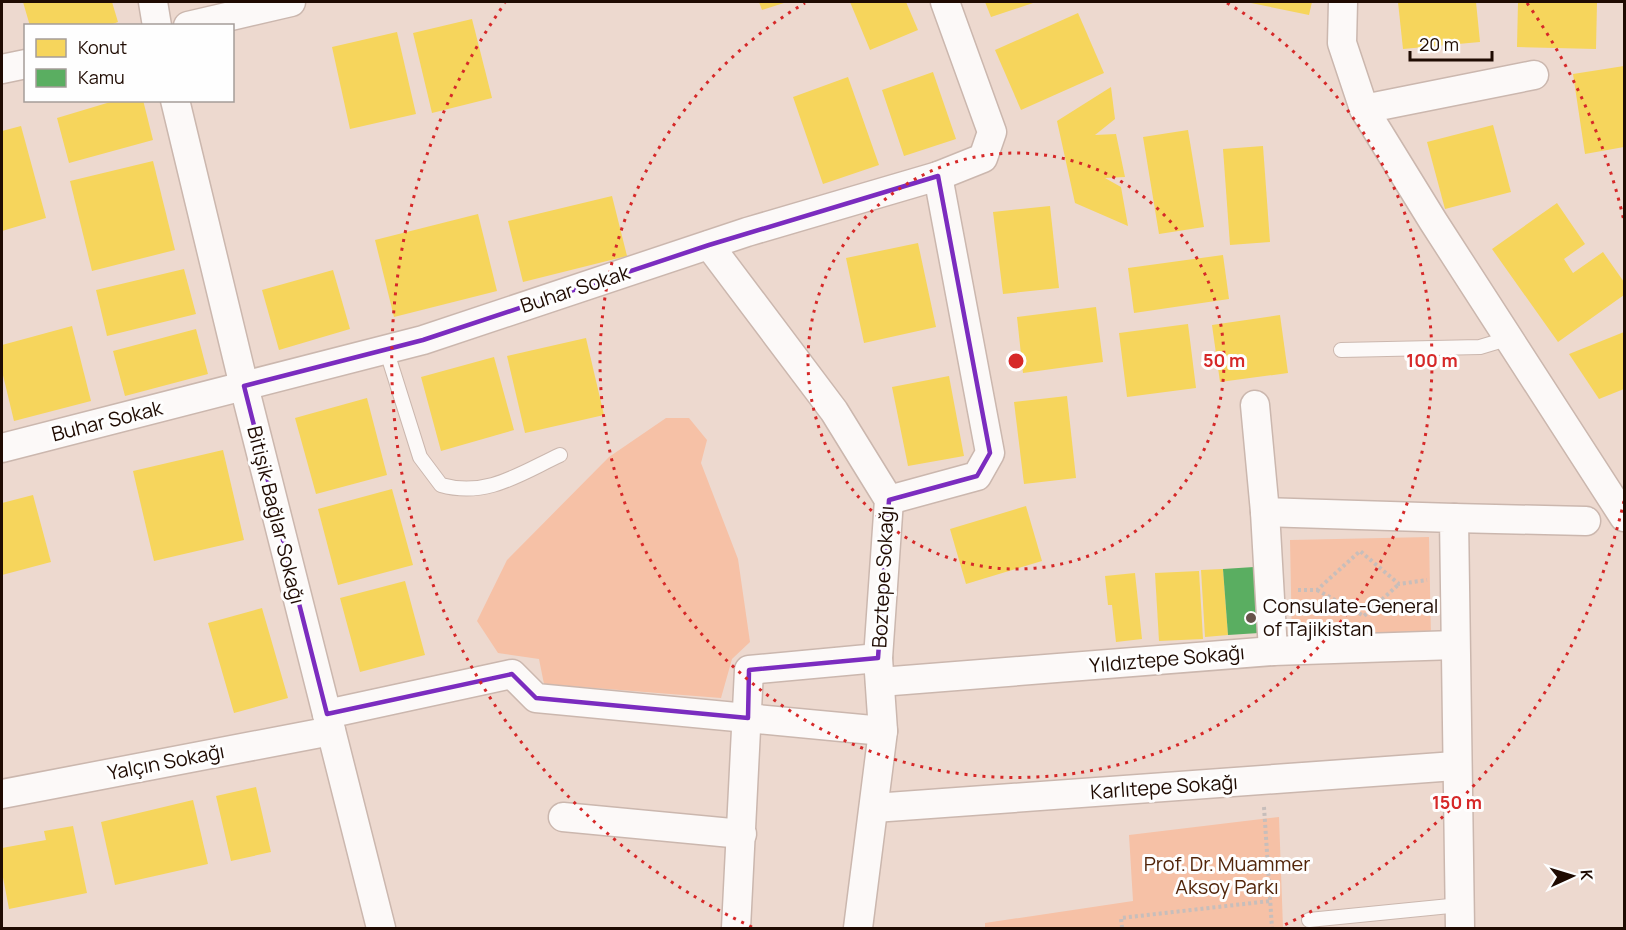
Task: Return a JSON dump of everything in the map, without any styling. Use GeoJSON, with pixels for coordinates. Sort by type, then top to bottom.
{"type":"FeatureCollection","features":[{"type":"Feature","properties":{"kind":"street"},"geometry":{"type":"LineString","coordinates":[[153,2],[157,24]]}},
{"type":"Feature","properties":{"kind":"street"},"geometry":{"type":"LineString","coordinates":[[197,24],[291,2]]}},
{"type":"Feature","properties":{"kind":"street","name":"Buhar Sokak"},"geometry":{"type":"LineString","coordinates":[[2,448],[423,340],[709,245],[938,176],[983,158],[992,132],[945,2]]}},
{"type":"Feature","properties":{"kind":"street"},"geometry":{"type":"LineString","coordinates":[[1343,2],[1342,43],[1364,109],[1510,338],[1616,488],[1624,517]]}},
{"type":"Feature","properties":{"kind":"street"},"geometry":{"type":"LineString","coordinates":[[2,69],[24,64]]}},
{"type":"Feature","properties":{"kind":"street"},"geometry":{"type":"LineString","coordinates":[[1364,109],[1533,75]]}},
{"type":"Feature","properties":{"kind":"street","name":"Bitişik Bağlar Sokağı"},"geometry":{"type":"LineString","coordinates":[[175,102],[329,722],[377,927]]}},
{"type":"Feature","properties":{"kind":"street"},"geometry":{"type":"LineString","coordinates":[[889,500],[977,476],[990,453],[938,176]]}},
{"type":"Feature","properties":{"kind":"street","name":"Boztepe Sokağı"},"geometry":{"type":"LineString","coordinates":[[709,245],[834,411],[889,500],[879,670],[884,731],[858,928]]}},
{"type":"Feature","properties":{"kind":"street"},"geometry":{"type":"LineString","coordinates":[[1256,405],[1273,651]]}},
{"type":"Feature","properties":{"kind":"street"},"geometry":{"type":"LineString","coordinates":[[1265,512],[1586,521]]}},
{"type":"Feature","properties":{"kind":"street"},"geometry":{"type":"LineString","coordinates":[[1454,518],[1455,766],[1458,796],[1460,917]]}},
{"type":"Feature","properties":{"kind":"street","name":"Yıldıztepe Sokağı"},"geometry":{"type":"LineString","coordinates":[[748,718],[749,670],[879,670],[1273,651],[1455,645]]}},
{"type":"Feature","properties":{"kind":"street","name":"Yalçın Sokağı"},"geometry":{"type":"LineString","coordinates":[[2,794],[329,722],[512,674],[536,698],[748,718]]}},
{"type":"Feature","properties":{"kind":"street"},"geometry":{"type":"LineString","coordinates":[[736,928],[748,718],[884,731]]}},
{"type":"Feature","properties":{"kind":"street","name":"Karlıtepe Sokağı"},"geometry":{"type":"LineString","coordinates":[[874,807],[1455,766]]}},
{"type":"Feature","properties":{"kind":"street"},"geometry":{"type":"LineString","coordinates":[[563,817],[741,834]]}},
{"type":"Feature","properties":{"kind":"lane"},"geometry":{"type":"LineString","coordinates":[[1341,350],[1471,348],[1510,338]]}},
{"type":"Feature","properties":{"kind":"lane"},"geometry":{"type":"LineString","coordinates":[[386,349],[420,457],[441,485],[463,489],[496,486],[560,455]]}},
{"type":"Feature","properties":{"kind":"lane"},"geometry":{"type":"LineString","coordinates":[[1309,920],[1460,917]]}},
{"type":"Feature","properties":{"kind":"path"},"geometry":{"type":"LineString","coordinates":[[1317,590],[1360,550],[1399,584]]}},
{"type":"Feature","properties":{"kind":"path"},"geometry":{"type":"LineString","coordinates":[[1270,590],[1317,590],[1364,616],[1399,584],[1455,576]]}},
{"type":"Feature","properties":{"kind":"path"},"geometry":{"type":"LineString","coordinates":[[1262,780],[1272,928]]}},
{"type":"Feature","properties":{"kind":"path"},"geometry":{"type":"LineString","coordinates":[[1122,928],[1121,918],[1270,901]]}},
{"type":"Feature","properties":{"kind":"highlighted area"},"geometry":{"type":"Polygon","coordinates":[[[938,176],[990,453],[977,476],[889,500],[878,658],[749,670],[748,718],[536,698],[512,674],[327,714],[244,386],[423,340],[709,245],[938,176]]]}},
{"type":"Feature","properties":{"kind":"green space"},"geometry":{"type":"Polygon","coordinates":[[[666,418],[689,418],[707,440],[701,463],[738,559],[750,642],[732,659],[721,698],[544,684],[539,659],[498,653],[477,621],[507,560],[609,457],[666,418]]]}},
{"type":"Feature","properties":{"kind":"green space"},"geometry":{"type":"Polygon","coordinates":[[[1429,537],[1431,639],[1292,642],[1290,540],[1429,537]]]}},
{"type":"Feature","properties":{"kind":"green space","name":"Prof. Dr. Muammer Aksoy Parkı"},"geometry":{"type":"Polygon","coordinates":[[[1279,817],[1283,928],[985,928],[985,923],[1133,901],[1129,835],[1279,817]]]}},
{"type":"Feature","properties":{"kind":"building: Konut"},"geometry":{"type":"Polygon","coordinates":[[[23,2],[112,2],[118,22],[112,24],[29,24],[23,2]]]}},
{"type":"Feature","properties":{"kind":"building: Konut"},"geometry":{"type":"Polygon","coordinates":[[[759,2],[787,2],[762,10],[759,2]]]}},
{"type":"Feature","properties":{"kind":"building: Konut"},"geometry":{"type":"Polygon","coordinates":[[[850,2],[906,2],[918,30],[870,50],[850,2]]]}},
{"type":"Feature","properties":{"kind":"building: Konut"},"geometry":{"type":"Polygon","coordinates":[[[985,2],[1036,2],[991,17],[985,2]]]}},
{"type":"Feature","properties":{"kind":"building: Konut"},"geometry":{"type":"Polygon","coordinates":[[[1246,2],[1312,2],[1309,15],[1246,2]]]}},
{"type":"Feature","properties":{"kind":"building: Konut"},"geometry":{"type":"Polygon","coordinates":[[[1398,2],[1476,2],[1480,42],[1403,49],[1398,2]]]}},
{"type":"Feature","properties":{"kind":"building: Konut"},"geometry":{"type":"Polygon","coordinates":[[[1518,2],[1597,2],[1596,49],[1517,47],[1518,2]]]}},
{"type":"Feature","properties":{"kind":"building: Konut"},"geometry":{"type":"Polygon","coordinates":[[[1078,13],[1104,73],[1021,110],[995,50],[1078,13]]]}},
{"type":"Feature","properties":{"kind":"building: Konut"},"geometry":{"type":"Polygon","coordinates":[[[472,19],[492,98],[432,113],[413,33],[472,19]]]}},
{"type":"Feature","properties":{"kind":"building: Konut"},"geometry":{"type":"Polygon","coordinates":[[[397,32],[416,114],[350,129],[332,47],[397,32]]]}},
{"type":"Feature","properties":{"kind":"building: Konut"},"geometry":{"type":"Polygon","coordinates":[[[1624,66],[1624,147],[1585,154],[1573,74],[1624,66]]]}},
{"type":"Feature","properties":{"kind":"building: Konut"},"geometry":{"type":"Polygon","coordinates":[[[933,72],[956,139],[904,156],[882,90],[933,72]]]}},
{"type":"Feature","properties":{"kind":"building: Konut"},"geometry":{"type":"Polygon","coordinates":[[[848,77],[879,165],[823,184],[793,97],[848,77]]]}},
{"type":"Feature","properties":{"kind":"building: Konut"},"geometry":{"type":"Polygon","coordinates":[[[1111,87],[1115,119],[1095,135],[1116,134],[1125,177],[1105,178],[1121,187],[1128,226],[1075,203],[1057,121],[1111,87]]]}},
{"type":"Feature","properties":{"kind":"building: Konut"},"geometry":{"type":"Polygon","coordinates":[[[110,102],[144,102],[153,140],[69,163],[57,118],[110,102]]]}},
{"type":"Feature","properties":{"kind":"building: Konut"},"geometry":{"type":"Polygon","coordinates":[[[1493,125],[1511,192],[1445,209],[1427,142],[1493,125]]]}},
{"type":"Feature","properties":{"kind":"building: Konut"},"geometry":{"type":"Polygon","coordinates":[[[21,126],[46,218],[2,231],[2,131],[21,126]]]}},
{"type":"Feature","properties":{"kind":"building: Konut"},"geometry":{"type":"Polygon","coordinates":[[[1188,130],[1204,227],[1159,234],[1143,137],[1188,130]]]}},
{"type":"Feature","properties":{"kind":"building: Konut"},"geometry":{"type":"Polygon","coordinates":[[[1263,146],[1270,242],[1230,245],[1223,149],[1263,146]]]}},
{"type":"Feature","properties":{"kind":"building: Konut"},"geometry":{"type":"Polygon","coordinates":[[[153,161],[175,250],[92,271],[70,181],[153,161]]]}},
{"type":"Feature","properties":{"kind":"building: Konut"},"geometry":{"type":"Polygon","coordinates":[[[612,196],[627,256],[523,282],[508,221],[612,196]]]}},
{"type":"Feature","properties":{"kind":"building: Konut"},"geometry":{"type":"Polygon","coordinates":[[[1557,203],[1585,244],[1564,259],[1573,273],[1603,252],[1624,282],[1624,295],[1558,342],[1492,249],[1557,203]]]}},
{"type":"Feature","properties":{"kind":"building: Konut"},"geometry":{"type":"Polygon","coordinates":[[[1050,206],[1059,288],[1003,294],[993,212],[1050,206]]]}},
{"type":"Feature","properties":{"kind":"building: Konut"},"geometry":{"type":"Polygon","coordinates":[[[478,214],[497,291],[394,317],[375,240],[478,214]]]}},
{"type":"Feature","properties":{"kind":"building: Konut"},"geometry":{"type":"Polygon","coordinates":[[[918,243],[936,327],[864,343],[846,258],[918,243]]]}},
{"type":"Feature","properties":{"kind":"building: Konut"},"geometry":{"type":"Polygon","coordinates":[[[1223,255],[1229,299],[1134,313],[1128,268],[1223,255]]]}},
{"type":"Feature","properties":{"kind":"building: Konut"},"geometry":{"type":"Polygon","coordinates":[[[184,269],[196,314],[107,336],[96,290],[184,269]]]}},
{"type":"Feature","properties":{"kind":"building: Konut"},"geometry":{"type":"Polygon","coordinates":[[[333,270],[350,329],[279,350],[262,290],[333,270]]]}},
{"type":"Feature","properties":{"kind":"building: Konut"},"geometry":{"type":"Polygon","coordinates":[[[1096,307],[1103,362],[1023,373],[1017,317],[1096,307]]]}},
{"type":"Feature","properties":{"kind":"building: Konut"},"geometry":{"type":"Polygon","coordinates":[[[1280,315],[1288,373],[1220,382],[1212,325],[1280,315]]]}},
{"type":"Feature","properties":{"kind":"building: Konut"},"geometry":{"type":"Polygon","coordinates":[[[1188,324],[1196,388],[1127,397],[1119,333],[1188,324]]]}},
{"type":"Feature","properties":{"kind":"building: Konut"},"geometry":{"type":"Polygon","coordinates":[[[72,326],[91,401],[14,421],[2,371],[2,345],[72,326]]]}},
{"type":"Feature","properties":{"kind":"building: Konut"},"geometry":{"type":"Polygon","coordinates":[[[196,329],[208,374],[125,396],[113,351],[196,329]]]}},
{"type":"Feature","properties":{"kind":"building: Konut"},"geometry":{"type":"Polygon","coordinates":[[[1624,332],[1624,389],[1599,399],[1569,354],[1624,332]]]}},
{"type":"Feature","properties":{"kind":"building: Konut"},"geometry":{"type":"Polygon","coordinates":[[[586,338],[604,415],[525,433],[507,356],[586,338]]]}},
{"type":"Feature","properties":{"kind":"building: Konut"},"geometry":{"type":"Polygon","coordinates":[[[494,357],[514,430],[441,451],[421,377],[494,357]]]}},
{"type":"Feature","properties":{"kind":"building: Konut"},"geometry":{"type":"Polygon","coordinates":[[[949,376],[964,456],[908,466],[892,387],[949,376]]]}},
{"type":"Feature","properties":{"kind":"building: Konut"},"geometry":{"type":"Polygon","coordinates":[[[1067,396],[1076,478],[1024,484],[1014,402],[1067,396]]]}},
{"type":"Feature","properties":{"kind":"building: Konut"},"geometry":{"type":"Polygon","coordinates":[[[367,398],[387,475],[316,494],[295,418],[367,398]]]}},
{"type":"Feature","properties":{"kind":"building: Konut"},"geometry":{"type":"Polygon","coordinates":[[[223,450],[244,540],[154,561],[133,471],[223,450]]]}},
{"type":"Feature","properties":{"kind":"building: Konut"},"geometry":{"type":"Polygon","coordinates":[[[392,489],[413,565],[338,585],[318,509],[392,489]]]}},
{"type":"Feature","properties":{"kind":"building: Konut"},"geometry":{"type":"Polygon","coordinates":[[[33,495],[51,562],[2,575],[2,503],[33,495]]]}},
{"type":"Feature","properties":{"kind":"building: Konut"},"geometry":{"type":"Polygon","coordinates":[[[1026,506],[1042,561],[966,584],[950,529],[1026,506]]]}},
{"type":"Feature","properties":{"kind":"building: Konut"},"geometry":{"type":"Polygon","coordinates":[[[1223,569],[1228,635],[1205,637],[1201,570],[1223,569]]]}},
{"type":"Feature","properties":{"kind":"building: Konut"},"geometry":{"type":"Polygon","coordinates":[[[1199,571],[1203,639],[1159,641],[1155,573],[1199,571]]]}},
{"type":"Feature","properties":{"kind":"building: Konut"},"geometry":{"type":"Polygon","coordinates":[[[1135,573],[1142,639],[1116,642],[1112,605],[1108,605],[1105,576],[1135,573]]]}},
{"type":"Feature","properties":{"kind":"building: Konut"},"geometry":{"type":"Polygon","coordinates":[[[405,581],[425,655],[360,672],[340,598],[405,581]]]}},
{"type":"Feature","properties":{"kind":"building: Konut"},"geometry":{"type":"Polygon","coordinates":[[[262,608],[288,698],[234,713],[208,623],[262,608]]]}},
{"type":"Feature","properties":{"kind":"building: Konut"},"geometry":{"type":"Polygon","coordinates":[[[256,787],[271,852],[231,861],[216,796],[256,787]]]}},
{"type":"Feature","properties":{"kind":"building: Konut"},"geometry":{"type":"Polygon","coordinates":[[[193,800],[208,864],[115,885],[101,822],[193,800]]]}},
{"type":"Feature","properties":{"kind":"building: Konut"},"geometry":{"type":"Polygon","coordinates":[[[73,826],[87,893],[9,909],[2,872],[2,848],[46,840],[44,831],[73,826]]]}},
{"type":"Feature","properties":{"kind":"building: Kamu"},"geometry":{"type":"Polygon","coordinates":[[[1254,567],[1259,633],[1228,635],[1223,569],[1254,567]]]}},
{"type":"Feature","properties":{"kind":"place","name":"Consulate-General of Tajikistan"},"geometry":{"type":"Point","coordinates":[1251,618]}}]}
